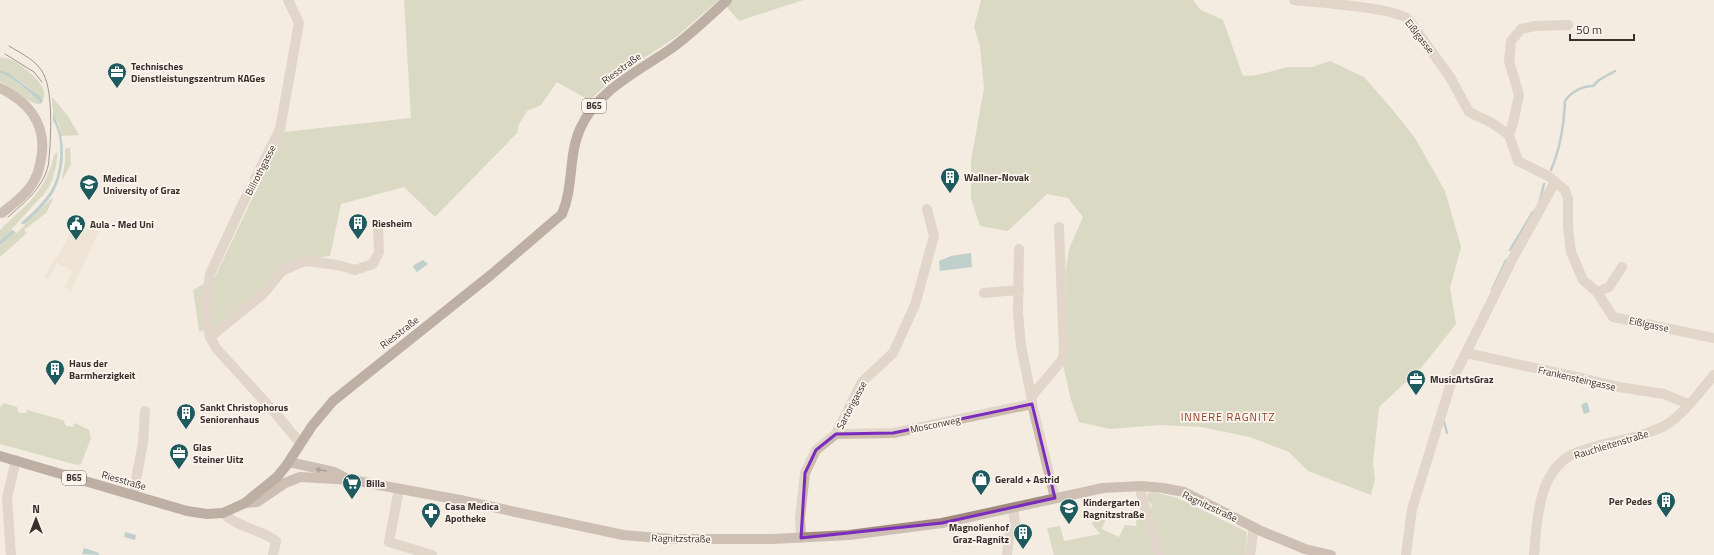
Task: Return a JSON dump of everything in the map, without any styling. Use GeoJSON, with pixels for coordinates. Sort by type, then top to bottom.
{"type":"FeatureCollection","features":[{"type":"Feature","properties":{"kind":"main road","name":"Riesstraße"},"geometry":{"type":"LineString","coordinates":[[0,456],[187,511],[207,514],[223,513],[245,503],[272,482],[288,464],[300,443],[333,401],[492,274],[562,214],[567,201],[575,144],[580,129],[596,103],[614,87],[693,32],[727,0]]}},
{"type":"Feature","properties":{"kind":"main road"},"geometry":{"type":"LineString","coordinates":[[0,88],[18,98],[27,107],[36,120],[43,141],[42,157],[34,182],[27,191],[2,213]]}},
{"type":"Feature","properties":{"kind":"main road"},"geometry":{"type":"LineString","coordinates":[[288,464],[290,472],[300,478]]}},
{"type":"Feature","properties":{"kind":"main road","name":"Ragnitzstraße"},"geometry":{"type":"LineString","coordinates":[[288,464],[334,472],[352,480]]}},
{"type":"Feature","properties":{"kind":"main road","name":"Ragnitzstraße"},"geometry":{"type":"LineString","coordinates":[[245,503],[257,502],[285,484],[300,478],[352,480],[399,490],[460,500],[623,535],[671,539],[801,538],[849,535],[942,523],[1102,488],[1141,486],[1184,492],[1254,527],[1305,549],[1331,555]]}},
{"type":"Feature","properties":{"kind":"street","name":"Billrothgasse"},"geometry":{"type":"LineString","coordinates":[[288,0],[299,23],[280,129],[210,274],[206,304],[207,323],[210,337],[216,348],[276,414],[300,443]]}},
{"type":"Feature","properties":{"kind":"street","name":"Eißlgasse"},"geometry":{"type":"LineString","coordinates":[[1294,0],[1380,10],[1405,16],[1411,22],[1450,77],[1469,112],[1492,123],[1509,135],[1518,162],[1548,176],[1565,190],[1568,199],[1570,252],[1583,280],[1597,292],[1613,317],[1714,338]]}},
{"type":"Feature","properties":{"kind":"street"},"geometry":{"type":"LineString","coordinates":[[1509,135],[1513,124],[1518,95],[1509,61],[1511,42],[1521,29],[1535,26],[1568,25]]}},
{"type":"Feature","properties":{"kind":"street"},"geometry":{"type":"LineString","coordinates":[[1406,555],[1412,509],[1416,492],[1451,383],[1513,258],[1555,182]]}},
{"type":"Feature","properties":{"kind":"street","name":"Sartorigasse"},"geometry":{"type":"LineString","coordinates":[[801,538],[800,518],[805,473],[816,450],[836,434],[862,382],[893,353],[915,305],[934,236],[928,209]]}},
{"type":"Feature","properties":{"kind":"street"},"geometry":{"type":"LineString","coordinates":[[210,337],[263,294],[282,271],[305,261],[338,265],[355,270],[374,264],[379,252],[378,227]]}},
{"type":"Feature","properties":{"kind":"street"},"geometry":{"type":"LineString","coordinates":[[1032,400],[1062,360],[1064,353],[1059,227]]}},
{"type":"Feature","properties":{"kind":"street"},"geometry":{"type":"LineString","coordinates":[[1019,250],[1018,313],[1021,346],[1055,498]]}},
{"type":"Feature","properties":{"kind":"street"},"geometry":{"type":"LineString","coordinates":[[1597,292],[1610,287],[1622,268]]}},
{"type":"Feature","properties":{"kind":"street"},"geometry":{"type":"LineString","coordinates":[[984,293],[1018,290]]}},
{"type":"Feature","properties":{"kind":"street","name":"Frankensteingasse"},"geometry":{"type":"LineString","coordinates":[[1466,354],[1572,376],[1619,388],[1664,394],[1688,404]]}},
{"type":"Feature","properties":{"kind":"street","name":"Rauchleitenstraße"},"geometry":{"type":"LineString","coordinates":[[1534,555],[1537,513],[1544,489],[1553,471],[1563,460],[1577,452],[1661,428],[1688,404],[1714,375]]}},
{"type":"Feature","properties":{"kind":"street","name":"Mosconweg"},"geometry":{"type":"LineString","coordinates":[[836,434],[893,433],[1032,400]]}},
{"type":"Feature","properties":{"kind":"street"},"geometry":{"type":"LineString","coordinates":[[133,495],[143,443],[145,411]]}},
{"type":"Feature","properties":{"kind":"street"},"geometry":{"type":"LineString","coordinates":[[11,555],[7,498],[16,460]]}},
{"type":"Feature","properties":{"kind":"street"},"geometry":{"type":"LineString","coordinates":[[1141,486],[1141,493],[1159,555]]}},
{"type":"Feature","properties":{"kind":"street"},"geometry":{"type":"LineString","coordinates":[[399,490],[389,542],[432,555]]}},
{"type":"Feature","properties":{"kind":"street"},"geometry":{"type":"LineString","coordinates":[[1007,555],[1009,536],[1015,525],[1013,508]]}},
{"type":"Feature","properties":{"kind":"street"},"geometry":{"type":"LineString","coordinates":[[223,513],[232,521],[267,534],[276,541],[273,555]]}},
{"type":"Feature","properties":{"kind":"street"},"geometry":{"type":"LineString","coordinates":[[1250,555],[1254,527]]}},
{"type":"Feature","properties":{"kind":"highlighted area"},"geometry":{"type":"Polygon","coordinates":[[[1032,404],[1055,498],[942,523],[801,538],[805,473],[816,450],[836,434],[893,433],[1032,404]]]}},
{"type":"Feature","properties":{"kind":"green space"},"geometry":{"type":"Polygon","coordinates":[[[404,0],[719,0],[676,37],[615,77],[591,99],[587,99],[557,82],[541,105],[527,111],[519,124],[517,133],[435,217],[404,187],[341,204],[330,256],[299,260],[216,328],[199,331],[193,290],[215,277],[284,132],[411,118],[404,0]]]}},
{"type":"Feature","properties":{"kind":"green space"},"geometry":{"type":"Polygon","coordinates":[[[733,0],[803,0],[739,21],[726,6],[733,0]]]}},
{"type":"Feature","properties":{"kind":"green space"},"geometry":{"type":"Polygon","coordinates":[[[981,0],[1193,0],[1201,10],[1223,20],[1243,76],[1257,75],[1288,67],[1312,67],[1330,61],[1364,77],[1415,138],[1445,191],[1461,247],[1450,288],[1456,324],[1421,368],[1379,407],[1373,463],[1375,479],[1371,495],[1308,471],[1289,452],[1250,437],[1201,427],[1160,425],[1110,429],[1079,422],[1071,400],[1062,360],[1067,315],[1066,269],[1069,249],[1083,217],[1068,198],[1047,194],[1008,231],[980,226],[971,199],[971,161],[984,88],[980,46],[974,27],[981,0]]]}},
{"type":"Feature","properties":{"kind":"green space"},"geometry":{"type":"Polygon","coordinates":[[[0,57],[8,58],[23,67],[41,84],[44,90],[43,101],[23,83],[0,70],[0,57]]]}},
{"type":"Feature","properties":{"kind":"green space"},"geometry":{"type":"Polygon","coordinates":[[[0,73],[22,86],[41,104],[37,104],[26,99],[10,87],[0,82],[0,73]]]}},
{"type":"Feature","properties":{"kind":"green space"},"geometry":{"type":"Polygon","coordinates":[[[52,97],[68,116],[79,135],[61,136],[59,124],[53,114],[52,97]]]}},
{"type":"Feature","properties":{"kind":"green space"},"geometry":{"type":"Polygon","coordinates":[[[70,147],[71,164],[62,179],[65,162],[65,149],[70,147]]]}},
{"type":"Feature","properties":{"kind":"green space"},"geometry":{"type":"Polygon","coordinates":[[[58,152],[55,172],[54,171],[53,179],[48,188],[42,197],[17,223],[19,225],[0,241],[0,230],[40,189],[50,168],[54,155],[58,152]]]}},
{"type":"Feature","properties":{"kind":"green space"},"geometry":{"type":"Polygon","coordinates":[[[52,198],[53,199],[46,213],[24,230],[27,233],[0,257],[0,245],[20,227],[21,228],[52,198]]]}},
{"type":"Feature","properties":{"kind":"green space"},"geometry":{"type":"Polygon","coordinates":[[[4,403],[17,407],[19,413],[26,413],[27,410],[63,420],[66,426],[73,427],[75,423],[89,430],[91,438],[81,464],[77,465],[0,444],[0,407],[4,403]]]}},
{"type":"Feature","properties":{"kind":"green space"},"geometry":{"type":"Polygon","coordinates":[[[1153,492],[1178,498],[1247,532],[1245,555],[1163,555],[1150,514],[1152,505],[1147,498],[1148,493],[1153,492]]]}},
{"type":"Feature","properties":{"kind":"green space"},"geometry":{"type":"Polygon","coordinates":[[[1141,511],[1155,555],[1054,555],[1047,528],[1060,526],[1064,541],[1100,534],[1092,524],[1099,512],[1106,518],[1102,529],[1119,537],[1125,525],[1136,526],[1137,512],[1141,511]]]}},
{"type":"Feature","properties":{"kind":"shaded area"},"geometry":{"type":"Polygon","coordinates":[[[74,219],[78,221],[77,223],[79,225],[91,230],[92,228],[99,231],[71,291],[64,287],[72,271],[57,263],[48,280],[44,278],[55,257],[57,258],[73,227],[71,226],[74,219]]]}},
{"type":"Feature","properties":{"kind":"water"},"geometry":{"type":"Polygon","coordinates":[[[0,70],[7,73],[38,95],[47,105],[59,128],[63,153],[59,179],[54,191],[43,206],[29,220],[0,245],[0,241],[33,212],[45,199],[54,185],[59,168],[60,140],[55,124],[39,101],[16,82],[0,73],[0,70]]]}},
{"type":"Feature","properties":{"kind":"water"},"geometry":{"type":"Polygon","coordinates":[[[971,253],[972,267],[940,271],[939,261],[951,256],[971,253]]]}},
{"type":"Feature","properties":{"kind":"water"},"geometry":{"type":"Polygon","coordinates":[[[423,260],[428,264],[417,272],[413,267],[414,265],[423,260]]]}},
{"type":"Feature","properties":{"kind":"water"},"geometry":{"type":"Polygon","coordinates":[[[1587,402],[1590,412],[1584,414],[1581,405],[1587,402]]]}},
{"type":"Feature","properties":{"kind":"water"},"geometry":{"type":"Polygon","coordinates":[[[125,532],[136,535],[135,540],[124,537],[125,532]]]}},
{"type":"Feature","properties":{"kind":"water"},"geometry":{"type":"Polygon","coordinates":[[[84,548],[99,553],[99,555],[82,554],[84,548]]]}},
{"type":"Feature","properties":{"kind":"pier"},"geometry":{"type":"Polygon","coordinates":[[[43,99],[53,111],[53,125],[38,105],[42,103],[43,99]]]}},
{"type":"Feature","properties":{"kind":"pier"},"geometry":{"type":"Polygon","coordinates":[[[19,222],[25,225],[17,233],[11,229],[19,222]]]}},
{"type":"Feature","properties":{"kind":"waterway"},"geometry":{"type":"LineString","coordinates":[[1551,170],[1557,154],[1561,136],[1565,101],[1577,90],[1593,86],[1599,80],[1615,71]]}},
{"type":"Feature","properties":{"kind":"waterway"},"geometry":{"type":"LineString","coordinates":[[1540,200],[1544,184]]}},
{"type":"Feature","properties":{"kind":"waterway"},"geometry":{"type":"LineString","coordinates":[[1510,250],[1533,212]]}},
{"type":"Feature","properties":{"kind":"waterway"},"geometry":{"type":"LineString","coordinates":[[1492,290],[1506,260]]}},
{"type":"Feature","properties":{"kind":"waterway"},"geometry":{"type":"LineString","coordinates":[[1443,418],[1447,433]]}},
{"type":"Feature","properties":{"kind":"tram line"},"geometry":{"type":"LineString","coordinates":[[8,217],[34,193],[45,175],[49,161],[51,128],[49,93],[44,75],[34,62],[9,46]]}},
{"type":"Feature","properties":{"kind":"tram line"},"geometry":{"type":"LineString","coordinates":[[5,54],[34,72],[42,82]]}},
{"type":"Feature","properties":{"kind":"place","name":"Technisches Dienstleistungszentrum KAGes"},"geometry":{"type":"Point","coordinates":[117,89]}},
{"type":"Feature","properties":{"kind":"place","name":"Wallner-Novak"},"geometry":{"type":"Point","coordinates":[950,194]}},
{"type":"Feature","properties":{"kind":"place","name":"Medical University of Graz"},"geometry":{"type":"Point","coordinates":[89,201]}},
{"type":"Feature","properties":{"kind":"place","name":"Riesheim"},"geometry":{"type":"Point","coordinates":[358,240]}},
{"type":"Feature","properties":{"kind":"place","name":"Aula - Med Uni"},"geometry":{"type":"Point","coordinates":[76,241]}},
{"type":"Feature","properties":{"kind":"place","name":"Haus der Barmherzigkeit"},"geometry":{"type":"Point","coordinates":[55,386]}},
{"type":"Feature","properties":{"kind":"place","name":"MusicArtsGraz"},"geometry":{"type":"Point","coordinates":[1416,396]}},
{"type":"Feature","properties":{"kind":"place","name":"Sankt Christophorus Seniorenhaus"},"geometry":{"type":"Point","coordinates":[186,430]}},
{"type":"Feature","properties":{"kind":"place","name":"Glas Steiner Uitz"},"geometry":{"type":"Point","coordinates":[179,470]}},
{"type":"Feature","properties":{"kind":"place","name":"Gerald + Astrid"},"geometry":{"type":"Point","coordinates":[981,496]}},
{"type":"Feature","properties":{"kind":"place","name":"Billa"},"geometry":{"type":"Point","coordinates":[352,500]}},
{"type":"Feature","properties":{"kind":"place","name":"Per Pedes"},"geometry":{"type":"Point","coordinates":[1666,518]}},
{"type":"Feature","properties":{"kind":"place","name":"Kindergarten Ragnitzstraße"},"geometry":{"type":"Point","coordinates":[1069,525]}},
{"type":"Feature","properties":{"kind":"place","name":"Casa Medica Apotheke"},"geometry":{"type":"Point","coordinates":[431,529]}},
{"type":"Feature","properties":{"kind":"place","name":"Magnolienhof Graz-Ragnitz"},"geometry":{"type":"Point","coordinates":[1023,550]}},
{"type":"Feature","properties":{"kind":"district","name":"INNERE RAGNITZ"},"geometry":{"type":"Point","coordinates":[1228,417]}}]}
